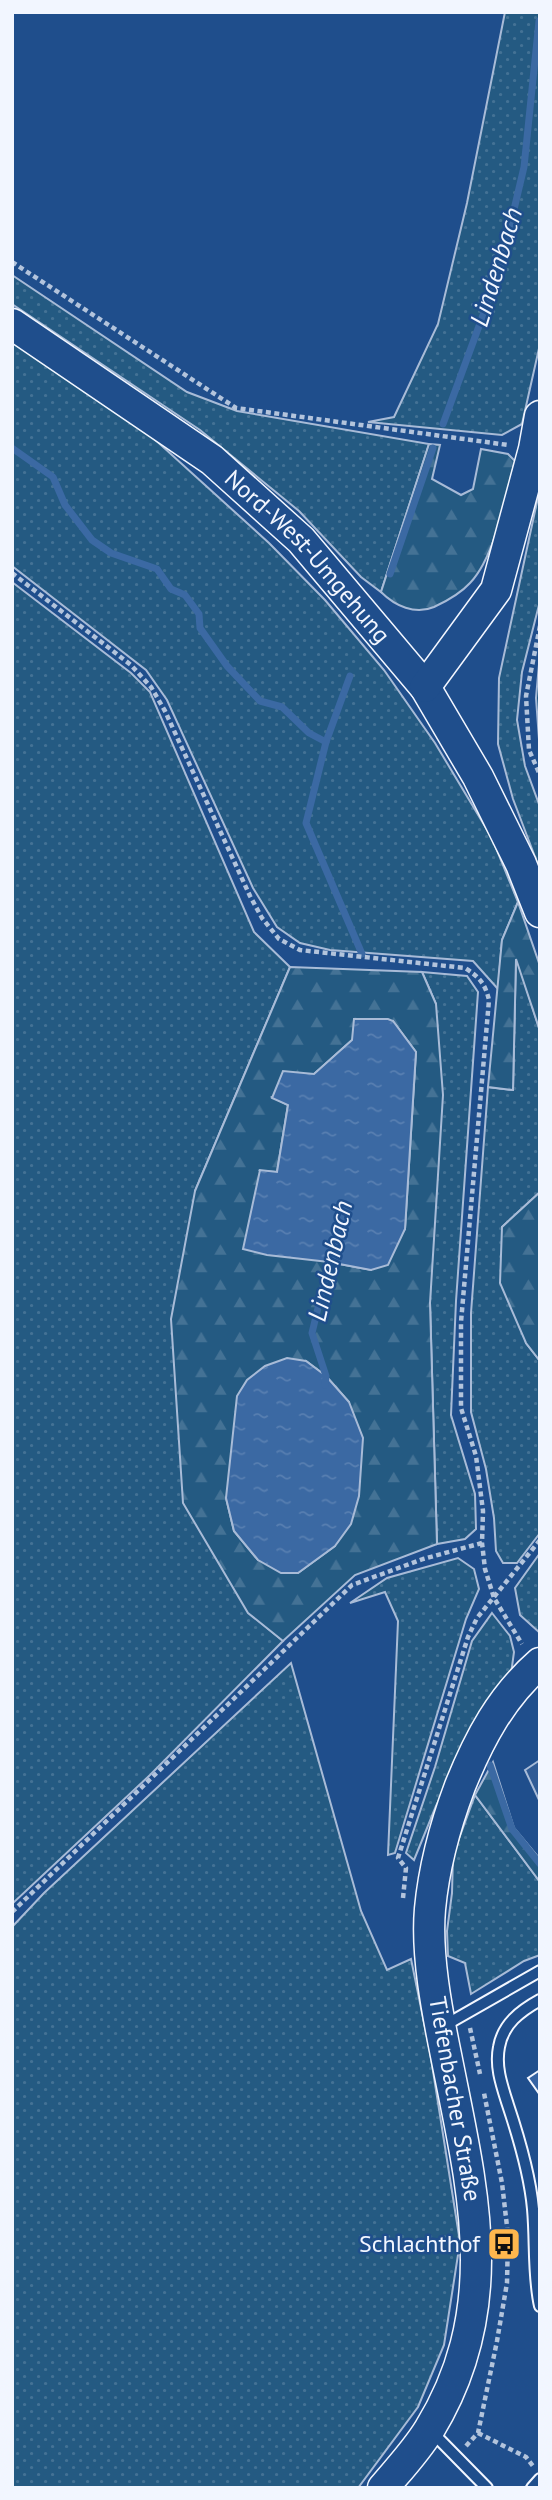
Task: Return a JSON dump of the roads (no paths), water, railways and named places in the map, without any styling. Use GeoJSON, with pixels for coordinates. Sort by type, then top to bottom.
{"type":"FeatureCollection","features":[{"type":"Feature","properties":{"kind":"main road","name":"Nord-West-Umgehung"},"geometry":{"type":"LineString","coordinates":[[12,324],[212,460],[301,540],[425,687],[478,777],[522,864],[540,912]]}},
{"type":"Feature","properties":{"kind":"main road"},"geometry":{"type":"LineString","coordinates":[[425,687],[496,590],[534,449],[540,416]]}},
{"type":"Feature","properties":{"kind":"main road","name":"Tiefenbacher Straße"},"geometry":{"type":"LineString","coordinates":[[383,2488],[410,2457],[429,2429],[448,2392],[464,2349],[473,2310],[477,2272],[477,2232],[470,2181],[440,2028],[430,1944],[429,1911],[437,1857],[448,1818],[477,1745],[494,1715],[538,1672]]}},
{"type":"Feature","properties":{"kind":"lane"},"geometry":{"type":"LineString","coordinates":[[440,2028],[540,1971]]}},
{"type":"Feature","properties":{"kind":"lane"},"geometry":{"type":"LineString","coordinates":[[540,2000],[522,2011],[507,2026],[497,2057],[500,2081],[516,2129],[533,2205],[536,2289],[540,2306]]}},
{"type":"Feature","properties":{"kind":"lane"},"geometry":{"type":"LineString","coordinates":[[429,2429],[486,2488]]}},
{"type":"Feature","properties":{"kind":"lane"},"geometry":{"type":"LineString","coordinates":[[532,2488],[540,2477]]}},
{"type":"Feature","properties":{"kind":"water"},"geometry":{"type":"Polygon","coordinates":[[[354,1019],[393,1021],[416,1052],[405,1229],[388,1265],[371,1270],[243,1249],[260,1170],[277,1172],[288,1105],[272,1098],[283,1071],[314,1074],[352,1040],[354,1019]]]}},
{"type":"Feature","properties":{"kind":"water"},"geometry":{"type":"Polygon","coordinates":[[[287,1358],[306,1361],[326,1376],[349,1402],[363,1438],[359,1496],[351,1524],[335,1546],[298,1573],[281,1573],[258,1560],[234,1531],[226,1498],[237,1396],[247,1380],[265,1366],[287,1358]]]}},
{"type":"Feature","properties":{"kind":"waterway","name":"Lindenbach"},"geometry":{"type":"LineString","coordinates":[[443,424],[500,269],[524,167],[539,21]]}},
{"type":"Feature","properties":{"kind":"waterway"},"geometry":{"type":"LineString","coordinates":[[12,448],[53,477],[65,505],[92,540],[111,553],[157,569],[171,589],[185,595],[199,614],[200,628],[227,666],[260,701],[282,707],[309,733],[326,742]]}},
{"type":"Feature","properties":{"kind":"waterway","name":"Lindenbach"},"geometry":{"type":"LineString","coordinates":[[390,574],[433,448]]}},
{"type":"Feature","properties":{"kind":"waterway","name":"Lindenbach"},"geometry":{"type":"LineString","coordinates":[[350,676],[326,742],[306,823],[362,954]]}},
{"type":"Feature","properties":{"kind":"waterway","name":"Lindenbach"},"geometry":{"type":"LineString","coordinates":[[325,1385],[326,1376],[312,1333],[331,1254]]}},
{"type":"Feature","properties":{"kind":"waterway","name":"Lindenbach"},"geometry":{"type":"LineString","coordinates":[[490,1765],[512,1829],[540,1864]]}},
{"type":"Feature","properties":{"kind":"place","name":"Schlachthof"},"geometry":{"type":"Point","coordinates":[504,2244]}}]}
